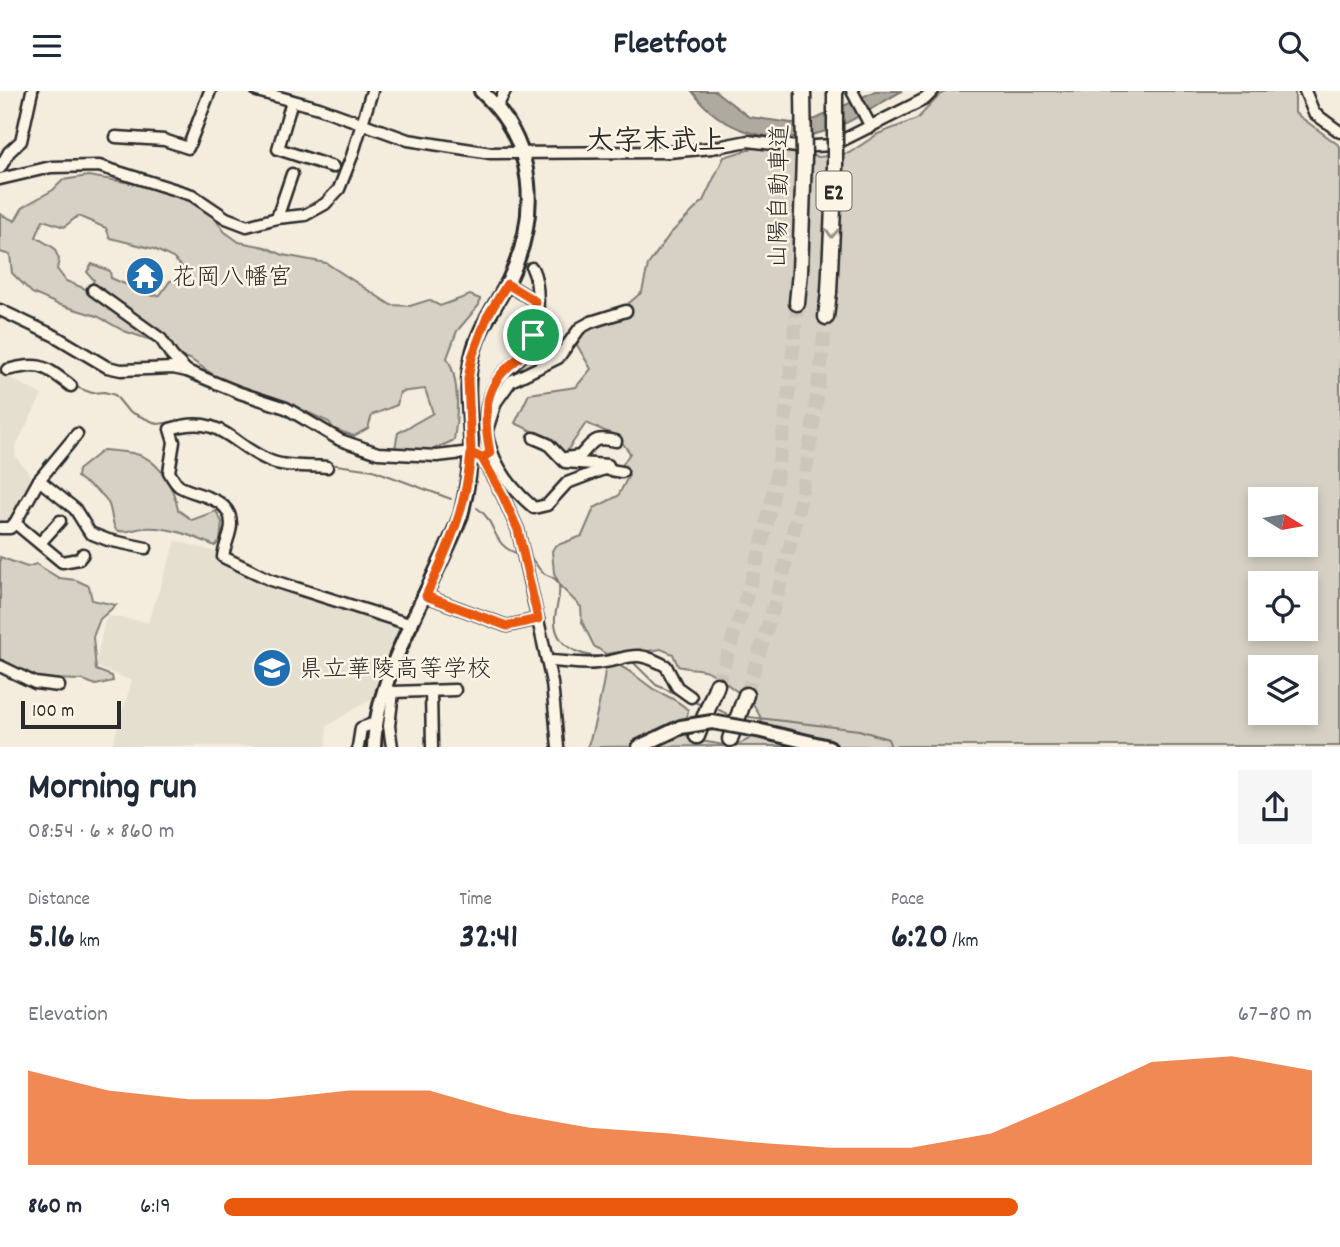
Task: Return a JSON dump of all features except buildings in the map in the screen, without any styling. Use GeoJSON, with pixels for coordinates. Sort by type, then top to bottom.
{"type":"FeatureCollection","features":[{"type":"Feature","properties":{"kind":"highway","name":"山陽自動車道"},"geometry":{"type":"LineString","coordinates":[[797,303],[804,157],[803,91]]}},
{"type":"Feature","properties":{"kind":"highway","name":"E2"},"geometry":{"type":"LineString","coordinates":[[826,317],[835,166],[835,91]]}},
{"type":"Feature","properties":{"kind":"highway"},"geometry":{"type":"LineString","coordinates":[[697,736],[717,685]]}},
{"type":"Feature","properties":{"kind":"highway"},"geometry":{"type":"LineString","coordinates":[[730,739],[746,695]]}},
{"type":"Feature","properties":{"kind":"main road"},"geometry":{"type":"LineString","coordinates":[[374,747],[375,723],[412,625],[461,515],[481,455],[468,379],[472,357],[487,317],[519,259],[528,225],[530,203],[523,153],[513,129],[481,91]]}},
{"type":"Feature","properties":{"kind":"main road"},"geometry":{"type":"LineString","coordinates":[[639,747],[681,726],[712,722],[829,747]]}},
{"type":"Feature","properties":{"kind":"street"},"geometry":{"type":"LineString","coordinates":[[0,168],[9,152],[21,141],[32,91]]}},
{"type":"Feature","properties":{"kind":"street"},"geometry":{"type":"LineString","coordinates":[[116,137],[164,140],[188,148],[210,91]]}},
{"type":"Feature","properties":{"kind":"street"},"geometry":{"type":"LineString","coordinates":[[0,179],[51,167],[99,166],[192,195],[226,218],[247,226],[277,218],[305,215],[326,204],[336,194],[352,156],[372,91]]}},
{"type":"Feature","properties":{"kind":"street"},"geometry":{"type":"LineString","coordinates":[[497,107],[505,91]]}},
{"type":"Feature","properties":{"kind":"street"},"geometry":{"type":"LineString","coordinates":[[262,92],[361,122],[408,140],[491,153],[523,153],[669,152],[748,141],[808,148],[833,145],[868,122],[925,99],[933,91]]}},
{"type":"Feature","properties":{"kind":"street"},"geometry":{"type":"LineString","coordinates":[[1305,91],[1314,113],[1340,132]]}},
{"type":"Feature","properties":{"kind":"street"},"geometry":{"type":"LineString","coordinates":[[852,92],[868,122]]}},
{"type":"Feature","properties":{"kind":"street"},"geometry":{"type":"LineString","coordinates":[[292,101],[278,149],[333,167]]}},
{"type":"Feature","properties":{"kind":"street"},"geometry":{"type":"LineString","coordinates":[[277,218],[292,174]]}},
{"type":"Feature","properties":{"kind":"street"},"geometry":{"type":"LineString","coordinates":[[487,431],[485,409],[490,395],[505,370],[530,346],[539,285],[532,268]]}},
{"type":"Feature","properties":{"kind":"street"},"geometry":{"type":"LineString","coordinates":[[507,284],[535,301]]}},
{"type":"Feature","properties":{"kind":"street"},"geometry":{"type":"LineString","coordinates":[[93,290],[161,339],[187,371]]}},
{"type":"Feature","properties":{"kind":"street"},"geometry":{"type":"LineString","coordinates":[[0,310],[55,336],[113,369],[173,368],[187,371],[286,408],[340,440],[378,453],[388,456],[481,455],[496,465],[534,508],[547,505],[567,483],[578,481],[595,471],[618,471],[604,464],[574,464],[563,460],[548,444],[534,438]]}},
{"type":"Feature","properties":{"kind":"street"},"geometry":{"type":"LineString","coordinates":[[558,747],[547,661],[518,530],[481,455],[496,403],[511,381],[558,358],[580,328],[591,321],[626,311]]}},
{"type":"Feature","properties":{"kind":"street"},"geometry":{"type":"LineString","coordinates":[[7,370],[39,364],[71,386]]}},
{"type":"Feature","properties":{"kind":"street"},"geometry":{"type":"LineString","coordinates":[[327,467],[274,463],[222,430],[209,426],[186,424],[170,429],[174,442],[168,467],[173,478],[182,487],[204,493],[213,499],[227,511],[231,520],[223,557],[271,580],[412,625]]}},
{"type":"Feature","properties":{"kind":"street"},"geometry":{"type":"LineString","coordinates":[[0,528],[10,528],[15,523],[39,480],[77,434]]}},
{"type":"Feature","properties":{"kind":"street"},"geometry":{"type":"LineString","coordinates":[[563,460],[577,458],[592,441],[603,438],[616,441]]}},
{"type":"Feature","properties":{"kind":"street"},"geometry":{"type":"LineString","coordinates":[[39,480],[75,509],[90,533],[108,540],[146,548]]}},
{"type":"Feature","properties":{"kind":"street"},"geometry":{"type":"LineString","coordinates":[[40,543],[60,521]]}},
{"type":"Feature","properties":{"kind":"street"},"geometry":{"type":"LineString","coordinates":[[15,523],[62,562],[79,559],[83,554]]}},
{"type":"Feature","properties":{"kind":"street"},"geometry":{"type":"LineString","coordinates":[[426,596],[507,626],[538,619]]}},
{"type":"Feature","properties":{"kind":"street"},"geometry":{"type":"LineString","coordinates":[[547,661],[597,663],[624,656],[638,656],[666,666],[677,687],[691,697]]}},
{"type":"Feature","properties":{"kind":"street"},"geometry":{"type":"LineString","coordinates":[[0,666],[35,683],[59,686]]}},
{"type":"Feature","properties":{"kind":"street"},"geometry":{"type":"LineString","coordinates":[[392,747],[388,691],[455,689]]}},
{"type":"Feature","properties":{"kind":"street"},"geometry":{"type":"LineString","coordinates":[[431,691],[432,747]]}},
{"type":"Feature","properties":{"kind":"street"},"geometry":{"type":"LineString","coordinates":[[358,747],[361,728],[375,723]]}},
{"type":"Feature","properties":{"kind":"shaded area"},"geometry":{"type":"Polygon","coordinates":[[[692,91],[715,91],[749,117],[792,123],[816,119],[875,91],[902,91],[830,130],[783,137],[748,132],[732,125],[717,117],[692,91]]]}},
{"type":"Feature","properties":{"kind":"shaded area"},"geometry":{"type":"Polygon","coordinates":[[[948,91],[1295,91],[1295,113],[1340,146],[1340,746],[735,746],[755,736],[762,720],[750,698],[738,693],[707,671],[678,666],[673,654],[661,649],[606,654],[594,646],[582,622],[581,607],[561,587],[554,573],[552,551],[555,546],[582,536],[594,508],[618,496],[629,475],[621,467],[630,453],[617,436],[586,423],[565,454],[551,440],[515,423],[529,394],[576,387],[591,369],[577,345],[580,330],[610,319],[642,292],[648,265],[670,234],[703,201],[724,157],[757,147],[819,157],[849,153],[878,134],[917,119],[940,95],[948,91]]]}},
{"type":"Feature","properties":{"kind":"shaded area"},"geometry":{"type":"Polygon","coordinates":[[[88,176],[131,183],[160,181],[205,206],[225,232],[239,242],[265,247],[283,255],[326,263],[391,305],[410,306],[429,300],[440,306],[470,295],[480,299],[479,305],[457,331],[447,358],[456,387],[454,440],[425,451],[409,452],[395,448],[398,433],[433,413],[425,389],[400,392],[397,405],[372,415],[368,428],[354,436],[334,429],[329,422],[274,397],[218,378],[190,359],[165,353],[154,341],[124,331],[97,316],[32,293],[12,273],[10,255],[0,252],[0,214],[15,221],[23,207],[53,190],[63,180],[88,176]],[[78,216],[64,227],[43,220],[36,237],[54,248],[59,259],[57,269],[66,281],[88,290],[94,280],[87,272],[92,264],[110,271],[111,278],[152,296],[160,295],[170,281],[184,279],[189,273],[173,258],[154,249],[110,238],[106,228],[78,216]]]}},
{"type":"Feature","properties":{"kind":"shaded area"},"geometry":{"type":"Polygon","coordinates":[[[0,373],[42,395],[15,447],[16,457],[34,480],[12,524],[0,526],[0,373]]]}},
{"type":"Feature","properties":{"kind":"shaded area"},"geometry":{"type":"Polygon","coordinates":[[[103,450],[132,453],[152,462],[169,484],[178,510],[192,520],[216,511],[222,522],[220,541],[215,546],[189,535],[162,529],[143,528],[123,532],[116,530],[108,502],[77,477],[78,470],[103,450]]]}},
{"type":"Feature","properties":{"kind":"shaded area"},"geometry":{"type":"Polygon","coordinates":[[[176,541],[221,553],[262,579],[262,584],[398,626],[401,634],[382,664],[374,697],[327,726],[326,746],[112,746],[132,681],[95,666],[105,621],[109,616],[148,622],[176,541]]]}},
{"type":"Feature","properties":{"kind":"shaded area"},"geometry":{"type":"Polygon","coordinates":[[[0,557],[27,567],[36,564],[59,578],[76,580],[89,586],[92,600],[116,605],[100,619],[93,637],[96,670],[112,676],[113,681],[96,685],[83,680],[48,679],[27,675],[0,659],[0,557]]]}},
{"type":"Feature","properties":{"kind":"shaded area"},"geometry":{"type":"Polygon","coordinates":[[[618,665],[688,710],[685,733],[690,739],[730,746],[587,747],[605,668],[618,665]]]}},
{"type":"Feature","properties":{"kind":"waterway"},"geometry":{"type":"LineString","coordinates":[[25,362],[44,363]]}},
{"type":"Feature","properties":{"kind":"waterway"},"geometry":{"type":"LineString","coordinates":[[76,387],[92,393],[115,395],[128,411],[158,424],[187,420]]}},
{"type":"Feature","properties":{"kind":"waterway"},"geometry":{"type":"LineString","coordinates":[[329,464],[373,470],[451,499]]}},
{"type":"Feature","properties":{"kind":"waterway"},"geometry":{"type":"LineString","coordinates":[[477,508],[484,513],[504,546],[520,554]]}},
{"type":"Feature","properties":{"kind":"waterway"},"geometry":{"type":"LineString","coordinates":[[528,556],[542,572],[558,582],[555,627],[563,642],[576,651],[602,657]]}},
{"type":"Feature","properties":{"kind":"waterway"},"geometry":{"type":"LineString","coordinates":[[611,656],[625,653]]}},
{"type":"Feature","properties":{"kind":"waterway"},"geometry":{"type":"LineString","coordinates":[[631,660],[656,685],[699,704]]}},
{"type":"Feature","properties":{"kind":"waterway"},"geometry":{"type":"LineString","coordinates":[[719,710],[727,714]]}},
{"type":"Feature","properties":{"kind":"waterway"},"geometry":{"type":"LineString","coordinates":[[749,717],[859,730],[888,739],[891,747]]}},
{"type":"Feature","properties":{"kind":"tunnel"},"geometry":{"type":"LineString","coordinates":[[717,685],[767,524],[788,402],[797,303]]}},
{"type":"Feature","properties":{"kind":"tunnel"},"geometry":{"type":"LineString","coordinates":[[746,695],[781,582],[799,504],[815,411],[826,317]]}},
{"type":"Feature","properties":{"kind":"place","name":"花岡八幡宮"},"geometry":{"type":"Point","coordinates":[145,276]}},
{"type":"Feature","properties":{"kind":"place","name":"県立華陵高等学校"},"geometry":{"type":"Point","coordinates":[272,668]}},
{"type":"Feature","properties":{"kind":"district","name":"大字末武上"},"geometry":{"type":"Point","coordinates":[656,139]}},
{"type":"Feature","properties":{"kind":"route"},"geometry":{"type":"LineString","coordinates":[[533,335],[525,353],[505,370],[490,395],[485,409],[490,453],[482,458],[471,453],[468,490],[461,515],[426,596],[507,626],[538,619],[518,530],[482,458],[476,455],[471,453],[468,379],[478,337],[507,284],[532,296],[535,301],[537,308],[533,335]]}}]}
